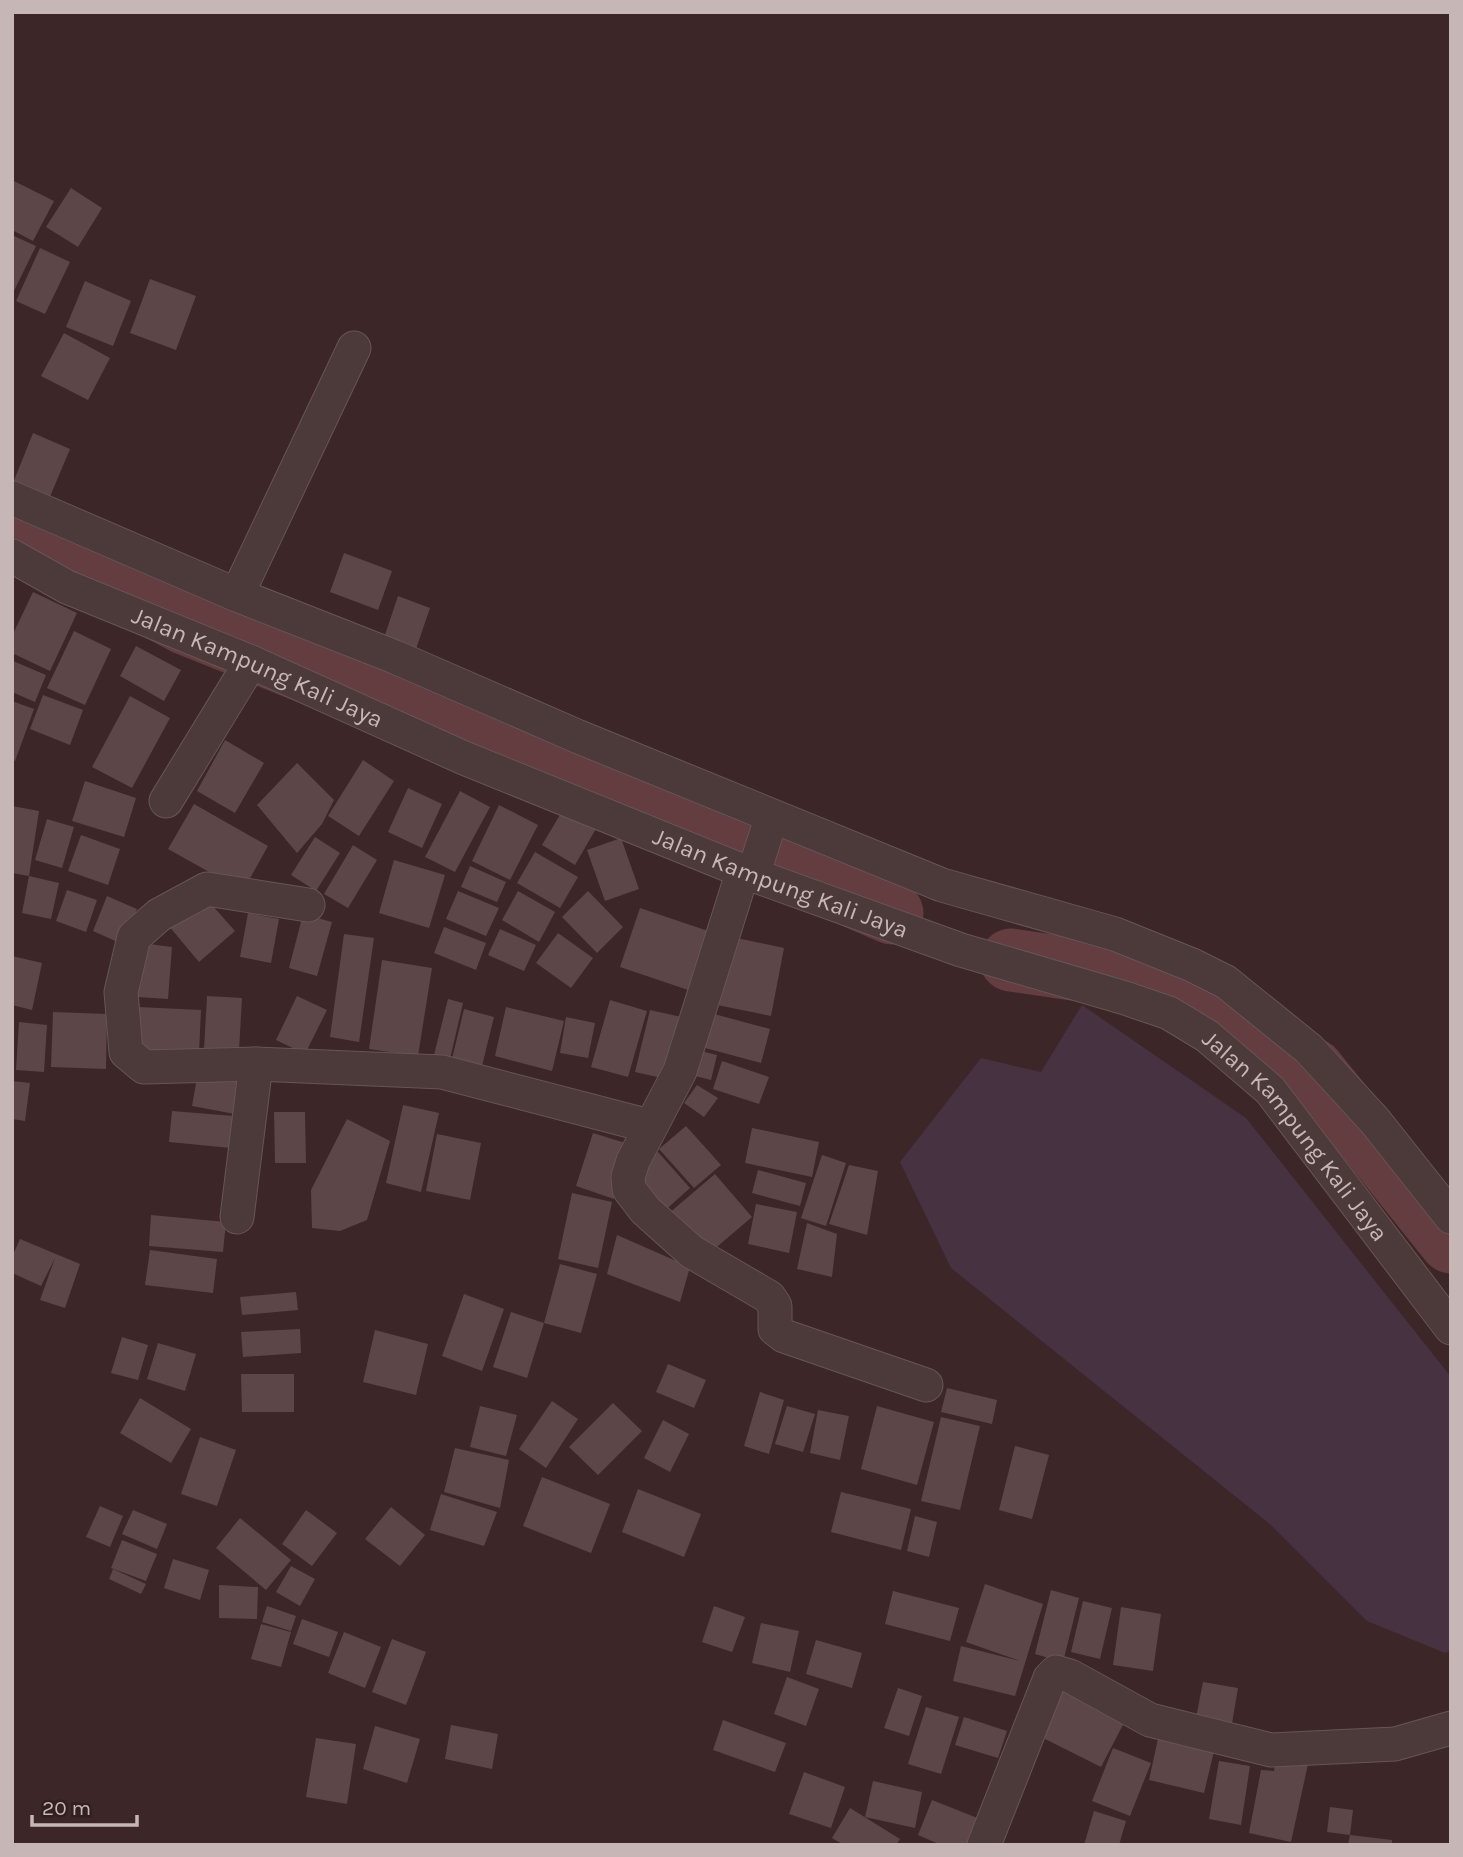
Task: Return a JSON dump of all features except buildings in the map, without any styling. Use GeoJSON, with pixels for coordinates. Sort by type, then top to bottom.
{"type":"FeatureCollection","features":[{"type":"Feature","properties":{"kind":"street"},"geometry":{"type":"LineString","coordinates":[[237,595],[354,348]]}},
{"type":"Feature","properties":{"kind":"street"},"geometry":{"type":"LineString","coordinates":[[12,498],[772,818],[942,885],[1115,934],[1192,965],[1226,982],[1309,1049],[1375,1121],[1451,1217]]}},
{"type":"Feature","properties":{"kind":"street","name":"Jalan Kampung Kali Jaya"},"geometry":{"type":"LineString","coordinates":[[12,556],[67,587],[251,663],[464,758],[961,950],[1169,1013],[1206,1037],[1270,1090],[1451,1328]]}},
{"type":"Feature","properties":{"kind":"street"},"geometry":{"type":"LineString","coordinates":[[166,801],[251,663]]}},
{"type":"Feature","properties":{"kind":"street"},"geometry":{"type":"LineString","coordinates":[[772,818],[751,869],[680,1071],[649,1126],[628,1177],[629,1189],[645,1210],[691,1252],[769,1297],[775,1306],[775,1329],[784,1336],[926,1385]]}},
{"type":"Feature","properties":{"kind":"street"},"geometry":{"type":"LineString","coordinates":[[308,905],[207,889],[159,915],[134,937],[121,992],[126,1052],[144,1067],[256,1064],[442,1073],[649,1126]]}},
{"type":"Feature","properties":{"kind":"street"},"geometry":{"type":"LineString","coordinates":[[237,1217],[256,1064]]}},
{"type":"Feature","properties":{"kind":"street"},"geometry":{"type":"LineString","coordinates":[[984,1845],[1050,1678],[1056,1672],[1070,1676],[1150,1720],[1271,1750],[1395,1744],[1451,1728]]}},
{"type":"Feature","properties":{"kind":"shaded area"},"geometry":{"type":"Polygon","coordinates":[[[1082,1005],[1246,1118],[1451,1377],[1451,1650],[1445,1653],[1367,1621],[1271,1525],[951,1268],[900,1162],[981,1058],[1041,1072],[1082,1005]]]}},
{"type":"Feature","properties":{"kind":"waterway"},"geometry":{"type":"LineString","coordinates":[[12,532],[187,624],[635,803],[892,913]]}},
{"type":"Feature","properties":{"kind":"waterway"},"geometry":{"type":"LineString","coordinates":[[1011,960],[1148,980],[1313,1070],[1451,1242]]}}]}
